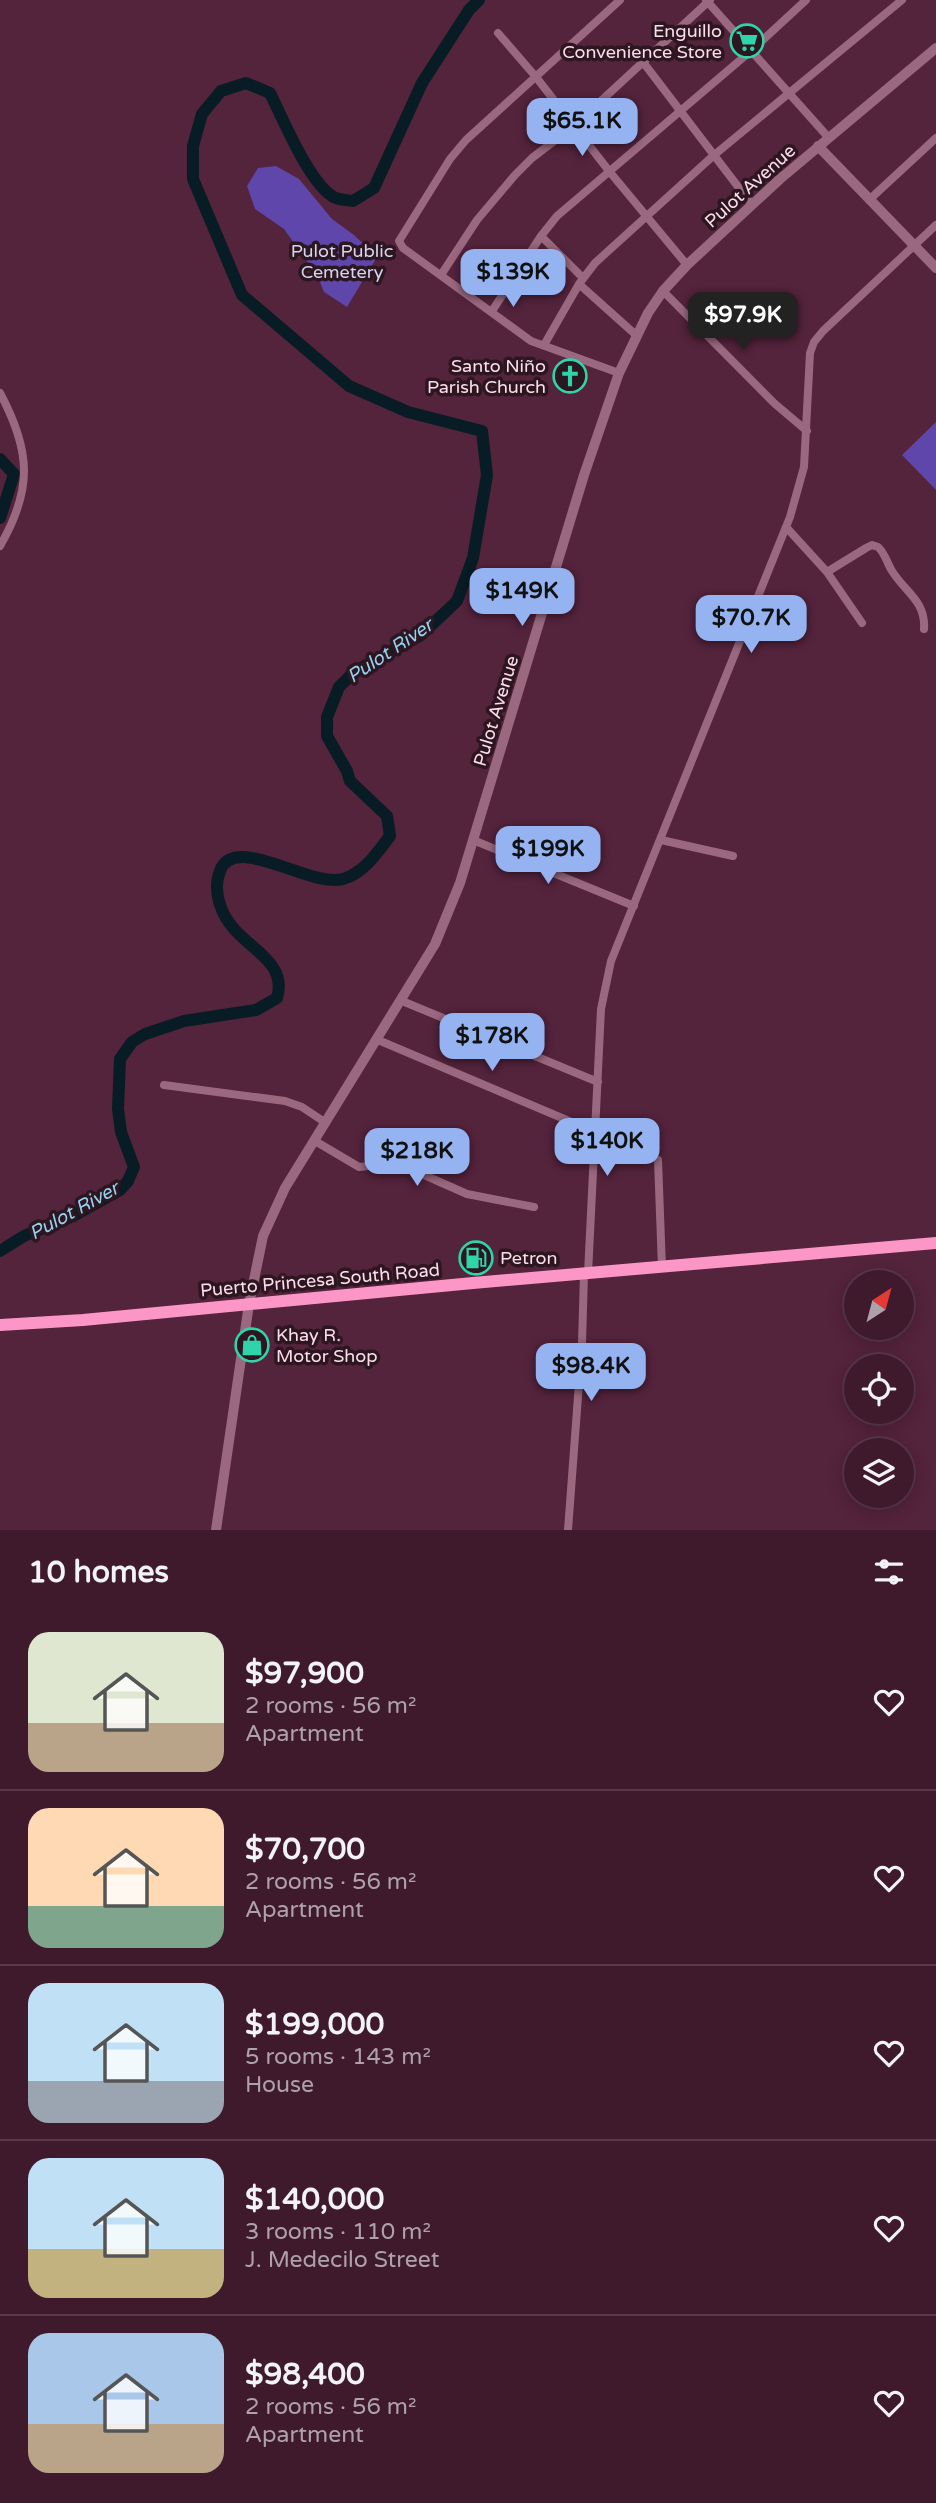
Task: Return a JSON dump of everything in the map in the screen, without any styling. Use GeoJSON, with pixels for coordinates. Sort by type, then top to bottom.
{"type":"FeatureCollection","features":[{"type":"Feature","properties":{"kind":"main road","name":"Puerto Princesa South Road"},"geometry":{"type":"LineString","coordinates":[[4,1324],[83,1320],[936,1243]]}},
{"type":"Feature","properties":{"kind":"street"},"geometry":{"type":"LineString","coordinates":[[619,373],[531,341],[403,248],[399,240],[450,159],[486,121],[621,0]]}},
{"type":"Feature","properties":{"kind":"street"},"geometry":{"type":"LineString","coordinates":[[492,311],[557,216],[752,50],[806,0]]}},
{"type":"Feature","properties":{"kind":"street"},"geometry":{"type":"LineString","coordinates":[[544,345],[581,281],[595,263],[713,156],[902,0]]}},
{"type":"Feature","properties":{"kind":"street"},"geometry":{"type":"LineString","coordinates":[[441,275],[477,220],[531,158],[575,125],[708,1],[828,137]]}},
{"type":"Feature","properties":{"kind":"street"},"geometry":{"type":"LineString","coordinates":[[498,33],[687,265]]}},
{"type":"Feature","properties":{"kind":"street","name":"Pulot Avenue"},"geometry":{"type":"LineString","coordinates":[[216,1530],[249,1304],[258,1253],[269,1221],[285,1188],[402,1001],[444,925],[584,474],[619,373],[636,335],[663,291],[687,265],[828,137],[936,48]]}},
{"type":"Feature","properties":{"kind":"street"},"geometry":{"type":"LineString","coordinates":[[643,62],[752,205]]}},
{"type":"Feature","properties":{"kind":"street"},"geometry":{"type":"LineString","coordinates":[[869,200],[936,138]]}},
{"type":"Feature","properties":{"kind":"street"},"geometry":{"type":"LineString","coordinates":[[818,146],[936,268]]}},
{"type":"Feature","properties":{"kind":"street"},"geometry":{"type":"LineString","coordinates":[[568,1530],[596,1132],[601,1009],[605,982],[786,527],[804,467],[810,353],[814,342],[936,225]]}},
{"type":"Feature","properties":{"kind":"street"},"geometry":{"type":"LineString","coordinates":[[541,236],[581,281],[636,335]]}},
{"type":"Feature","properties":{"kind":"street"},"geometry":{"type":"LineString","coordinates":[[663,291],[765,395],[807,431]]}},
{"type":"Feature","properties":{"kind":"street"},"geometry":{"type":"LineString","coordinates":[[0,393],[11,414],[23,455],[24,486],[19,509],[0,546]]}},
{"type":"Feature","properties":{"kind":"street"},"geometry":{"type":"LineString","coordinates":[[786,527],[827,572],[862,623]]}},
{"type":"Feature","properties":{"kind":"street"},"geometry":{"type":"LineString","coordinates":[[827,572],[872,545],[878,547],[893,573],[920,604],[924,614],[924,629]]}},
{"type":"Feature","properties":{"kind":"street"},"geometry":{"type":"LineString","coordinates":[[472,840],[634,906]]}},
{"type":"Feature","properties":{"kind":"street"},"geometry":{"type":"LineString","coordinates":[[661,840],[733,856]]}},
{"type":"Feature","properties":{"kind":"street"},"geometry":{"type":"LineString","coordinates":[[402,1001],[598,1082]]}},
{"type":"Feature","properties":{"kind":"street"},"geometry":{"type":"LineString","coordinates":[[378,1040],[596,1132]]}},
{"type":"Feature","properties":{"kind":"street"},"geometry":{"type":"LineString","coordinates":[[164,1085],[285,1101],[302,1107],[326,1123]]}},
{"type":"Feature","properties":{"kind":"street"},"geometry":{"type":"LineString","coordinates":[[315,1140],[359,1167],[397,1163],[467,1194],[534,1207]]}},
{"type":"Feature","properties":{"kind":"street"},"geometry":{"type":"LineString","coordinates":[[658,1160],[662,1268]]}},
{"type":"Feature","properties":{"kind":"green space","name":"Pulot Public Cemetery"},"geometry":{"type":"Polygon","coordinates":[[[276,166],[299,179],[332,219],[377,257],[347,307],[324,292],[318,277],[284,229],[255,209],[247,186],[258,168],[276,166]]]}},
{"type":"Feature","properties":{"kind":"green space"},"geometry":{"type":"Polygon","coordinates":[[[936,422],[936,490],[902,455],[936,422]]]}},
{"type":"Feature","properties":{"kind":"waterway","name":"Pulot River"},"geometry":{"type":"LineString","coordinates":[[0,1251],[24,1236],[73,1216],[120,1190],[128,1181],[134,1167],[121,1132],[118,1109],[120,1059],[132,1042],[145,1034],[184,1021],[256,1010],[277,998],[279,986],[273,968],[230,924],[219,902],[218,879],[220,871],[228,861],[240,857],[256,859],[329,880],[343,879],[364,867],[390,836],[387,816],[350,781],[327,736],[327,717],[339,687],[354,672],[421,635],[457,601],[473,558],[487,475],[482,431],[408,412],[349,386],[242,295],[193,179],[193,146],[202,114],[221,91],[246,83],[270,93],[314,177],[334,197],[353,201],[374,188],[422,83],[469,10],[479,0]]}},
{"type":"Feature","properties":{"kind":"waterway"},"geometry":{"type":"LineString","coordinates":[[0,459],[14,474],[0,518]]}},
{"type":"Feature","properties":{"kind":"place","name":"Enguillo Convenience Store"},"geometry":{"type":"Point","coordinates":[747,41]}},
{"type":"Feature","properties":{"kind":"place","name":"Santo Niño Parish Church"},"geometry":{"type":"Point","coordinates":[570,376]}},
{"type":"Feature","properties":{"kind":"place","name":"Petron"},"geometry":{"type":"Point","coordinates":[476,1258]}},
{"type":"Feature","properties":{"kind":"place","name":"Khay R. Motor Shop"},"geometry":{"type":"Point","coordinates":[252,1345]}}]}
